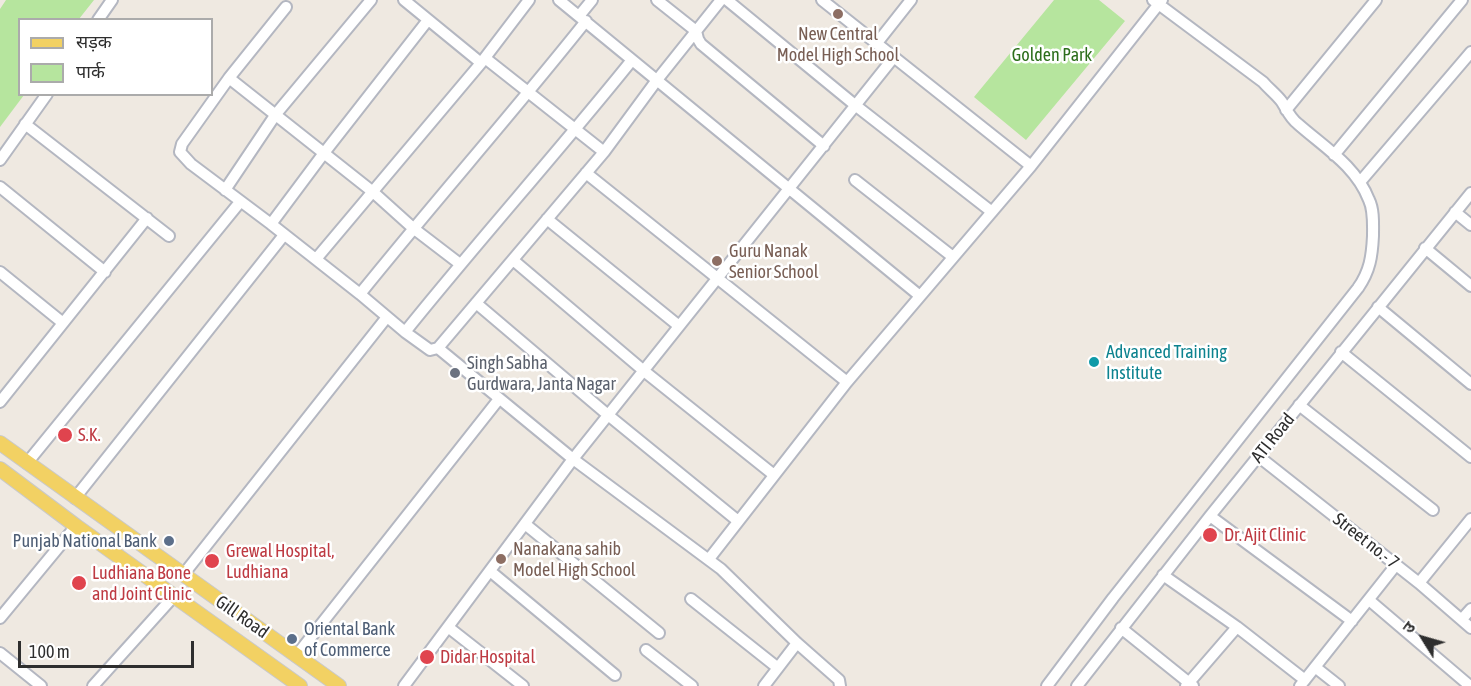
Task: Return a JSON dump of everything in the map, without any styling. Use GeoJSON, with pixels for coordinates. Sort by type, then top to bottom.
{"type":"FeatureCollection","features":[{"type":"Feature","properties":{"kind":"main road","name":"Gill Road"},"geometry":{"type":"LineString","coordinates":[[0,443],[339,686]]}},
{"type":"Feature","properties":{"kind":"main road","name":"Gill Road"},"geometry":{"type":"LineString","coordinates":[[0,469],[300,686]]}},
{"type":"Feature","properties":{"kind":"street"},"geometry":{"type":"LineString","coordinates":[[99,18],[112,0]]}},
{"type":"Feature","properties":{"kind":"street"},"geometry":{"type":"LineString","coordinates":[[225,190],[276,114],[371,0]]}},
{"type":"Feature","properties":{"kind":"street"},"geometry":{"type":"LineString","coordinates":[[404,0],[604,152]]}},
{"type":"Feature","properties":{"kind":"street"},"geometry":{"type":"LineString","coordinates":[[316,259],[483,60],[529,0]]}},
{"type":"Feature","properties":{"kind":"street"},"geometry":{"type":"LineString","coordinates":[[560,0],[920,296]]}},
{"type":"Feature","properties":{"kind":"street"},"geometry":{"type":"LineString","coordinates":[[360,294],[413,228],[529,93],[583,19],[592,0]]}},
{"type":"Feature","properties":{"kind":"street"},"geometry":{"type":"LineString","coordinates":[[657,0],[696,31],[701,44],[824,146]]}},
{"type":"Feature","properties":{"kind":"street"},"geometry":{"type":"LineString","coordinates":[[286,7],[229,78],[182,144],[180,152],[191,164],[430,350],[438,348],[604,152],[657,80],[721,0]]}},
{"type":"Feature","properties":{"kind":"street"},"geometry":{"type":"LineString","coordinates":[[727,0],[855,105],[992,212]]}},
{"type":"Feature","properties":{"kind":"street"},"geometry":{"type":"LineString","coordinates":[[822,0],[1031,166]]}},
{"type":"Feature","properties":{"kind":"street"},"geometry":{"type":"LineString","coordinates":[[877,43],[911,0]]}},
{"type":"Feature","properties":{"kind":"street"},"geometry":{"type":"LineString","coordinates":[[1286,110],[1376,0]]}},
{"type":"Feature","properties":{"kind":"street"},"geometry":{"type":"LineString","coordinates":[[709,559],[847,382],[1031,166],[1158,2],[1263,82],[1278,98],[1289,116],[1347,167],[1360,182],[1370,202],[1373,226],[1371,261],[1365,278],[1113,598],[1047,686]]}},
{"type":"Feature","properties":{"kind":"street"},"geometry":{"type":"LineString","coordinates":[[1334,155],[1461,2],[1471,8]]}},
{"type":"Feature","properties":{"kind":"street"},"geometry":{"type":"LineString","coordinates":[[271,224],[428,20]]}},
{"type":"Feature","properties":{"kind":"street"},"geometry":{"type":"LineString","coordinates":[[1360,182],[1471,52]]}},
{"type":"Feature","properties":{"kind":"street"},"geometry":{"type":"LineString","coordinates":[[404,686],[573,459],[894,57]]}},
{"type":"Feature","properties":{"kind":"street"},"geometry":{"type":"LineString","coordinates":[[405,332],[460,264],[576,130],[632,60]]}},
{"type":"Feature","properties":{"kind":"street"},"geometry":{"type":"LineString","coordinates":[[229,78],[460,264]]}},
{"type":"Feature","properties":{"kind":"street"},"geometry":{"type":"LineString","coordinates":[[0,160],[46,96]]}},
{"type":"Feature","properties":{"kind":"street"},"geometry":{"type":"LineString","coordinates":[[26,124],[169,236]]}},
{"type":"Feature","properties":{"kind":"street"},"geometry":{"type":"LineString","coordinates":[[586,173],[847,382]]}},
{"type":"Feature","properties":{"kind":"street"},"geometry":{"type":"LineString","coordinates":[[855,180],[953,257]]}},
{"type":"Feature","properties":{"kind":"street"},"geometry":{"type":"LineString","coordinates":[[0,187],[105,272]]}},
{"type":"Feature","properties":{"kind":"street","name":"ATI Road"},"geometry":{"type":"LineString","coordinates":[[1077,686],[1341,352],[1471,193]]}},
{"type":"Feature","properties":{"kind":"street"},"geometry":{"type":"LineString","coordinates":[[27,463],[240,202]]}},
{"type":"Feature","properties":{"kind":"street"},"geometry":{"type":"LineString","coordinates":[[1455,212],[1471,225]]}},
{"type":"Feature","properties":{"kind":"street"},"geometry":{"type":"LineString","coordinates":[[0,402],[147,218]]}},
{"type":"Feature","properties":{"kind":"street"},"geometry":{"type":"LineString","coordinates":[[548,219],[679,326]]}},
{"type":"Feature","properties":{"kind":"street"},"geometry":{"type":"LineString","coordinates":[[75,498],[284,235]]}},
{"type":"Feature","properties":{"kind":"street"},"geometry":{"type":"LineString","coordinates":[[1425,248],[1471,285]]}},
{"type":"Feature","properties":{"kind":"street"},"geometry":{"type":"LineString","coordinates":[[513,260],[774,476]]}},
{"type":"Feature","properties":{"kind":"street"},"geometry":{"type":"LineString","coordinates":[[0,272],[63,324]]}},
{"type":"Feature","properties":{"kind":"street"},"geometry":{"type":"LineString","coordinates":[[476,303],[738,521]]}},
{"type":"Feature","properties":{"kind":"street"},"geometry":{"type":"LineString","coordinates":[[1378,307],[1471,384]]}},
{"type":"Feature","properties":{"kind":"street"},"geometry":{"type":"LineString","coordinates":[[183,575],[387,317]]}},
{"type":"Feature","properties":{"kind":"street"},"geometry":{"type":"LineString","coordinates":[[438,348],[573,459],[721,569],[797,643],[839,680],[840,686]]}},
{"type":"Feature","properties":{"kind":"street"},"geometry":{"type":"LineString","coordinates":[[1341,352],[1471,457]]}},
{"type":"Feature","properties":{"kind":"street"},"geometry":{"type":"LineString","coordinates":[[296,656],[499,399]]}},
{"type":"Feature","properties":{"kind":"street"},"geometry":{"type":"LineString","coordinates":[[1299,405],[1433,510]]}},
{"type":"Feature","properties":{"kind":"street","name":"Street no.- 7"},"geometry":{"type":"LineString","coordinates":[[1258,456],[1419,583],[1471,628]]}},
{"type":"Feature","properties":{"kind":"street"},"geometry":{"type":"LineString","coordinates":[[1210,516],[1352,621]]}},
{"type":"Feature","properties":{"kind":"street"},"geometry":{"type":"LineString","coordinates":[[1419,583],[1471,519]]}},
{"type":"Feature","properties":{"kind":"street"},"geometry":{"type":"LineString","coordinates":[[525,524],[659,633]]}},
{"type":"Feature","properties":{"kind":"street"},"geometry":{"type":"LineString","coordinates":[[0,618],[76,526]]}},
{"type":"Feature","properties":{"kind":"street"},"geometry":{"type":"LineString","coordinates":[[1163,575],[1237,627],[1303,683],[1396,565]]}},
{"type":"Feature","properties":{"kind":"street"},"geometry":{"type":"LineString","coordinates":[[490,571],[615,675]]}},
{"type":"Feature","properties":{"kind":"street"},"geometry":{"type":"LineString","coordinates":[[93,686],[174,596]]}},
{"type":"Feature","properties":{"kind":"street"},"geometry":{"type":"LineString","coordinates":[[691,599],[778,668]]}},
{"type":"Feature","properties":{"kind":"street"},"geometry":{"type":"LineString","coordinates":[[1369,600],[1470,686]]}},
{"type":"Feature","properties":{"kind":"street"},"geometry":{"type":"LineString","coordinates":[[1462,619],[1471,609]]}},
{"type":"Feature","properties":{"kind":"street"},"geometry":{"type":"LineString","coordinates":[[448,627],[523,686]]}},
{"type":"Feature","properties":{"kind":"street"},"geometry":{"type":"LineString","coordinates":[[1121,628],[1189,685],[1237,627]]}},
{"type":"Feature","properties":{"kind":"street"},"geometry":{"type":"LineString","coordinates":[[764,686],[797,643]]}},
{"type":"Feature","properties":{"kind":"street"},"geometry":{"type":"LineString","coordinates":[[646,650],[692,686]]}},
{"type":"Feature","properties":{"kind":"street"},"geometry":{"type":"LineString","coordinates":[[0,653],[41,686]]}},
{"type":"Feature","properties":{"kind":"street"},"geometry":{"type":"LineString","coordinates":[[1315,667],[1339,686]]}},
{"type":"Feature","properties":{"kind":"green space"},"geometry":{"type":"Polygon","coordinates":[[[6,0],[94,0],[80,18],[18,18],[18,96],[23,96],[0,127],[0,9],[6,0]]]}},
{"type":"Feature","properties":{"kind":"green space","name":"Golden Park"},"geometry":{"type":"Polygon","coordinates":[[[1054,0],[1099,0],[1125,21],[1026,140],[974,97],[1054,0]]]}},
{"type":"Feature","properties":{"kind":"place","name":"New Central Model High School"},"geometry":{"type":"Point","coordinates":[838,14]}},
{"type":"Feature","properties":{"kind":"place","name":"Guru Nanak Senior School"},"geometry":{"type":"Point","coordinates":[717,261]}},
{"type":"Feature","properties":{"kind":"place","name":"Advanced Training Institute"},"geometry":{"type":"Point","coordinates":[1094,362]}},
{"type":"Feature","properties":{"kind":"place","name":"Singh Sabha Gurdwara, Janta Nagar"},"geometry":{"type":"Point","coordinates":[455,373]}},
{"type":"Feature","properties":{"kind":"place","name":"S.K."},"geometry":{"type":"Point","coordinates":[65,435]}},
{"type":"Feature","properties":{"kind":"place","name":"Dr. Ajit Clinic"},"geometry":{"type":"Point","coordinates":[1210,535]}},
{"type":"Feature","properties":{"kind":"place","name":"Punjab National Bank"},"geometry":{"type":"Point","coordinates":[169,541]}},
{"type":"Feature","properties":{"kind":"place","name":"Nanakana sahib Model High School"},"geometry":{"type":"Point","coordinates":[501,559]}},
{"type":"Feature","properties":{"kind":"place","name":"Grewal Hospital, Ludhiana"},"geometry":{"type":"Point","coordinates":[212,561]}},
{"type":"Feature","properties":{"kind":"place","name":"Ludhiana Bone and Joint Clinic"},"geometry":{"type":"Point","coordinates":[79,583]}},
{"type":"Feature","properties":{"kind":"place","name":"Oriental Bank of Commerce"},"geometry":{"type":"Point","coordinates":[292,639]}},
{"type":"Feature","properties":{"kind":"place","name":"Didar Hospital"},"geometry":{"type":"Point","coordinates":[427,657]}}]}
